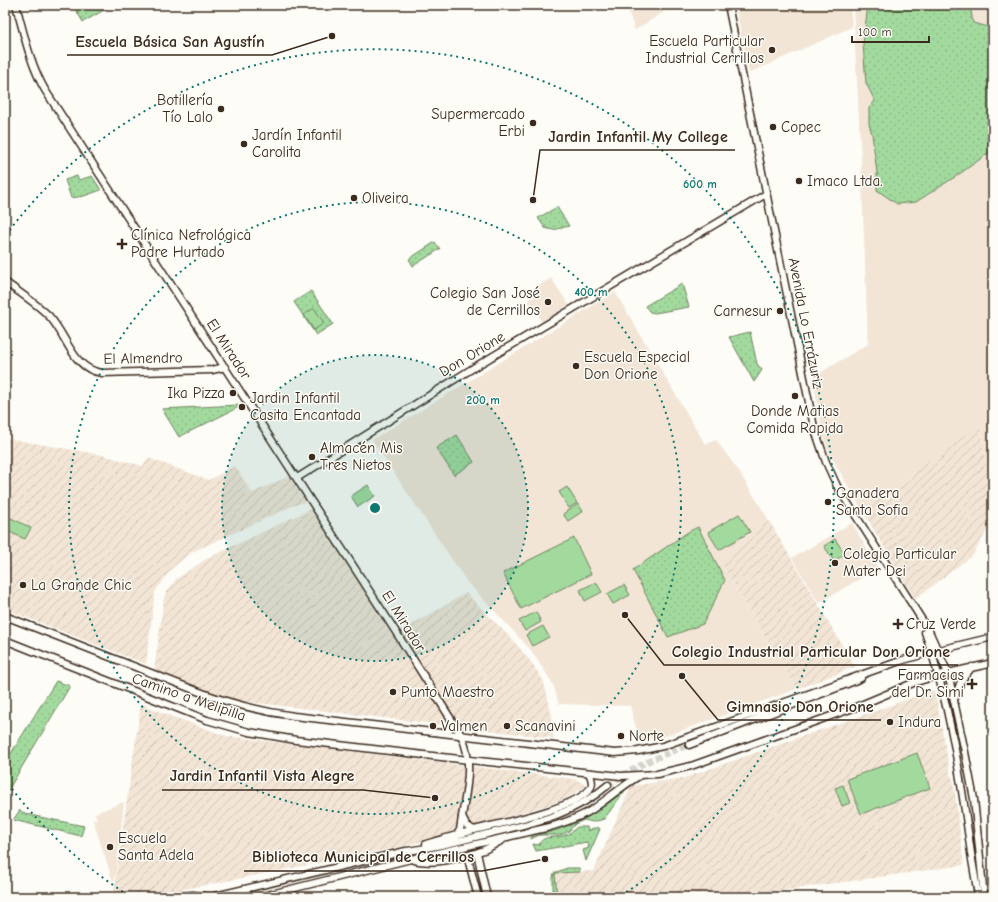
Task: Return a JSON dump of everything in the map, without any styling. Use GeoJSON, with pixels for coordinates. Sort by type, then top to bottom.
{"type":"FeatureCollection","features":[{"type":"Feature","properties":{"kind":"main road","name":"El Mirador"},"geometry":{"type":"LineString","coordinates":[[16,5],[30,59],[42,84],[461,735],[466,748],[468,760],[460,830],[456,836]]}},
{"type":"Feature","properties":{"kind":"main road","name":"Avenida Lo Errázuriz"},"geometry":{"type":"LineString","coordinates":[[728,5],[804,384],[814,427],[822,453],[839,490],[922,623],[929,631],[935,651],[961,779],[978,897]]}},
{"type":"Feature","properties":{"kind":"main road","name":"Don Orione"},"geometry":{"type":"LineString","coordinates":[[296,478],[478,365],[766,194]]}},
{"type":"Feature","properties":{"kind":"main road","name":"El Almendro"},"geometry":{"type":"LineString","coordinates":[[5,282],[49,316],[76,358],[92,371],[102,373],[212,370],[225,367]]}},
{"type":"Feature","properties":{"kind":"main road","name":"Camino a Melipilla"},"geometry":{"type":"LineString","coordinates":[[5,616],[189,688],[237,705],[267,712],[624,753],[663,746],[887,665]]}},
{"type":"Feature","properties":{"kind":"main road"},"geometry":{"type":"LineString","coordinates":[[689,745],[847,684],[887,665],[935,651],[993,637]]}},
{"type":"Feature","properties":{"kind":"main road","name":"Camino a Melipilla"},"geometry":{"type":"LineString","coordinates":[[5,640],[199,717],[232,727],[289,739],[589,773],[618,776],[640,776]]}},
{"type":"Feature","properties":{"kind":"main road","name":"Avenida Lo Errázuriz"},"geometry":{"type":"LineString","coordinates":[[935,651],[948,673],[954,700],[975,807],[984,897]]}},
{"type":"Feature","properties":{"kind":"main road"},"geometry":{"type":"LineString","coordinates":[[259,897],[411,859],[550,827],[581,816],[640,776],[666,772],[701,763],[856,707],[905,686],[939,675],[993,663]]}},
{"type":"Feature","properties":{"kind":"main road"},"geometry":{"type":"LineString","coordinates":[[954,700],[961,681],[972,668]]}},
{"type":"Feature","properties":{"kind":"main road"},"geometry":{"type":"LineString","coordinates":[[443,733],[450,728],[451,720]]}},
{"type":"Feature","properties":{"kind":"main road"},"geometry":{"type":"LineString","coordinates":[[172,897],[193,895],[212,897],[406,851],[474,830],[541,813],[569,803],[591,788],[592,782],[589,773]]}},
{"type":"Feature","properties":{"kind":"main road"},"geometry":{"type":"LineString","coordinates":[[406,851],[435,846],[550,818],[578,806],[608,785]]}},
{"type":"Feature","properties":{"kind":"main road"},"geometry":{"type":"LineString","coordinates":[[462,817],[466,825],[474,830]]}},
{"type":"Feature","properties":{"kind":"main road"},"geometry":{"type":"LineString","coordinates":[[411,859],[431,863],[477,853],[507,837]]}},
{"type":"Feature","properties":{"kind":"main road"},"geometry":{"type":"LineString","coordinates":[[477,853],[487,897]]}},
{"type":"Feature","properties":{"kind":"main road"},"geometry":{"type":"LineString","coordinates":[[467,855],[478,897]]}},
{"type":"Feature","properties":{"kind":"shaded area"},"geometry":{"type":"Polygon","coordinates":[[[626,5],[675,5],[635,30],[626,5]]]}},
{"type":"Feature","properties":{"kind":"shaded area","name":"Escuela Particular Industrial Cerrillos"},"geometry":{"type":"Polygon","coordinates":[[[735,5],[775,5],[777,9],[788,5],[850,5],[852,27],[749,73],[735,5]]]}},
{"type":"Feature","properties":{"kind":"shaded area"},"geometry":{"type":"Polygon","coordinates":[[[853,5],[993,5],[993,509],[980,425],[862,510],[829,453],[822,431],[813,377],[868,344],[853,5]]]}},
{"type":"Feature","properties":{"kind":"shaded area","name":"Colegio San José de Cerrillos"},"geometry":{"type":"Polygon","coordinates":[[[551,278],[569,305],[542,322],[528,300],[539,293],[536,287],[551,278]]]}},
{"type":"Feature","properties":{"kind":"shaded area"},"geometry":{"type":"Polygon","coordinates":[[[615,292],[705,444],[716,440],[738,470],[768,519],[719,561],[797,689],[669,735],[640,742],[630,706],[559,704],[553,684],[530,649],[467,582],[372,440],[615,292]]]}},
{"type":"Feature","properties":{"kind":"shaded area"},"geometry":{"type":"Polygon","coordinates":[[[980,424],[993,509],[993,520],[973,555],[915,599],[862,510],[980,424]]]}},
{"type":"Feature","properties":{"kind":"shaded area"},"geometry":{"type":"Polygon","coordinates":[[[5,438],[102,455],[143,466],[148,458],[209,480],[235,466],[252,493],[289,476],[306,502],[295,505],[192,552],[173,567],[155,592],[146,664],[5,609],[5,438]]]}},
{"type":"Feature","properties":{"kind":"shaded area"},"geometry":{"type":"Polygon","coordinates":[[[311,509],[447,715],[443,725],[232,700],[154,671],[164,597],[176,579],[208,558],[311,509]]]}},
{"type":"Feature","properties":{"kind":"shaded area"},"geometry":{"type":"Polygon","coordinates":[[[768,519],[855,667],[797,689],[719,561],[768,519]]]}},
{"type":"Feature","properties":{"kind":"shaded area","name":"Colegio Particular Mater Dei"},"geometry":{"type":"Polygon","coordinates":[[[852,523],[878,568],[819,603],[792,558],[852,523]]]}},
{"type":"Feature","properties":{"kind":"shaded area"},"geometry":{"type":"Polygon","coordinates":[[[466,593],[513,640],[531,662],[544,682],[552,716],[553,738],[461,727],[399,632],[466,593]]]}},
{"type":"Feature","properties":{"kind":"shaded area","name":"Indura"},"geometry":{"type":"Polygon","coordinates":[[[934,690],[951,777],[953,778],[964,865],[737,897],[557,897],[555,873],[594,871],[631,786],[684,778],[934,690]]]}},
{"type":"Feature","properties":{"kind":"shaded area"},"geometry":{"type":"Polygon","coordinates":[[[141,703],[149,708],[226,736],[574,779],[587,785],[565,800],[443,836],[400,847],[144,897],[113,897],[141,703]]]}},
{"type":"Feature","properties":{"kind":"shaded area","name":"Escuela Santa Adela"},"geometry":{"type":"Polygon","coordinates":[[[124,802],[116,873],[113,882],[93,820],[97,819],[95,813],[124,802]]]}},
{"type":"Feature","properties":{"kind":"green space"},"geometry":{"type":"Polygon","coordinates":[[[85,5],[113,5],[83,22],[76,10],[85,5]]]}},
{"type":"Feature","properties":{"kind":"green space"},"geometry":{"type":"Polygon","coordinates":[[[868,5],[970,5],[973,23],[993,28],[993,150],[916,202],[897,204],[877,190],[877,173],[872,134],[869,124],[869,108],[875,101],[866,83],[863,44],[868,5]]]}},
{"type":"Feature","properties":{"kind":"green space"},"geometry":{"type":"Polygon","coordinates":[[[77,176],[79,180],[92,176],[101,190],[84,196],[71,198],[65,180],[77,176]]]}},
{"type":"Feature","properties":{"kind":"green space"},"geometry":{"type":"Polygon","coordinates":[[[557,207],[569,226],[553,230],[545,228],[538,218],[557,207]]]}},
{"type":"Feature","properties":{"kind":"green space"},"geometry":{"type":"Polygon","coordinates":[[[435,242],[440,249],[413,266],[409,259],[435,242]]]}},
{"type":"Feature","properties":{"kind":"green space"},"geometry":{"type":"Polygon","coordinates":[[[682,284],[689,307],[655,313],[650,312],[645,306],[682,284]]]}},
{"type":"Feature","properties":{"kind":"green space"},"geometry":{"type":"Polygon","coordinates":[[[311,291],[333,324],[316,335],[294,302],[311,291]]]}},
{"type":"Feature","properties":{"kind":"green space"},"geometry":{"type":"Polygon","coordinates":[[[314,308],[324,323],[314,330],[304,315],[314,308]]]}},
{"type":"Feature","properties":{"kind":"green space"},"geometry":{"type":"Polygon","coordinates":[[[750,332],[757,364],[762,370],[754,382],[729,337],[750,332]]]}},
{"type":"Feature","properties":{"kind":"green space"},"geometry":{"type":"Polygon","coordinates":[[[238,405],[239,407],[179,437],[162,409],[238,405]]]}},
{"type":"Feature","properties":{"kind":"green space"},"geometry":{"type":"Polygon","coordinates":[[[457,435],[474,462],[454,475],[436,448],[457,435]]]}},
{"type":"Feature","properties":{"kind":"green space"},"geometry":{"type":"Polygon","coordinates":[[[368,485],[375,496],[358,507],[351,496],[368,485]]]}},
{"type":"Feature","properties":{"kind":"green space"},"geometry":{"type":"Polygon","coordinates":[[[567,487],[577,503],[569,508],[559,492],[567,487]]]}},
{"type":"Feature","properties":{"kind":"green space"},"geometry":{"type":"Polygon","coordinates":[[[578,504],[583,511],[568,521],[563,514],[578,504]]]}},
{"type":"Feature","properties":{"kind":"green space"},"geometry":{"type":"Polygon","coordinates":[[[739,514],[750,532],[719,550],[708,532],[739,514]]]}},
{"type":"Feature","properties":{"kind":"green space"},"geometry":{"type":"Polygon","coordinates":[[[11,518],[31,528],[25,539],[5,530],[11,518]]]}},
{"type":"Feature","properties":{"kind":"green space"},"geometry":{"type":"Polygon","coordinates":[[[698,527],[725,580],[703,624],[668,637],[633,570],[688,532],[698,527]]]}},
{"type":"Feature","properties":{"kind":"green space"},"geometry":{"type":"Polygon","coordinates":[[[574,538],[591,574],[521,609],[503,573],[574,538]]]}},
{"type":"Feature","properties":{"kind":"green space"},"geometry":{"type":"Polygon","coordinates":[[[835,539],[845,554],[834,561],[824,546],[835,539]]]}},
{"type":"Feature","properties":{"kind":"green space"},"geometry":{"type":"Polygon","coordinates":[[[596,582],[602,592],[585,601],[580,590],[596,582]]]}},
{"type":"Feature","properties":{"kind":"green space"},"geometry":{"type":"Polygon","coordinates":[[[624,585],[630,595],[613,604],[607,594],[624,585]]]}},
{"type":"Feature","properties":{"kind":"green space"},"geometry":{"type":"Polygon","coordinates":[[[536,612],[541,622],[525,631],[519,621],[536,612]]]}},
{"type":"Feature","properties":{"kind":"green space"},"geometry":{"type":"Polygon","coordinates":[[[543,626],[549,637],[532,646],[526,635],[543,626]]]}},
{"type":"Feature","properties":{"kind":"green space"},"geometry":{"type":"Polygon","coordinates":[[[56,681],[70,686],[7,792],[5,790],[5,763],[56,681]]]}},
{"type":"Feature","properties":{"kind":"green space"},"geometry":{"type":"Polygon","coordinates":[[[917,753],[930,788],[861,814],[847,779],[917,753]]]}},
{"type":"Feature","properties":{"kind":"green space"},"geometry":{"type":"Polygon","coordinates":[[[843,785],[850,803],[842,806],[835,788],[843,785]]]}},
{"type":"Feature","properties":{"kind":"green space"},"geometry":{"type":"Polygon","coordinates":[[[624,791],[604,819],[593,822],[584,820],[575,824],[569,831],[561,835],[539,835],[531,839],[531,837],[572,824],[604,806],[624,791]]]}},
{"type":"Feature","properties":{"kind":"green space"},"geometry":{"type":"Polygon","coordinates":[[[20,810],[25,814],[84,826],[81,836],[13,820],[20,810]]]}},
{"type":"Feature","properties":{"kind":"green space"},"geometry":{"type":"Polygon","coordinates":[[[577,827],[587,827],[588,831],[598,827],[600,829],[586,861],[583,850],[589,848],[587,842],[536,851],[533,844],[539,845],[546,838],[560,837],[571,832],[577,827]]]}},
{"type":"Feature","properties":{"kind":"green space"},"geometry":{"type":"Polygon","coordinates":[[[567,868],[579,868],[580,872],[555,873],[557,897],[553,897],[554,873],[567,868]]]}},
{"type":"Feature","properties":{"kind":"tunnel"},"geometry":{"type":"LineString","coordinates":[[608,785],[627,772],[657,757],[689,745]]}},
{"type":"Feature","properties":{"kind":"place","name":"Escuela Básica San Agustín"},"geometry":{"type":"Point","coordinates":[332,36]}},
{"type":"Feature","properties":{"kind":"place","name":"Escuela Particular Industrial Cerrillos"},"geometry":{"type":"Point","coordinates":[772,50]}},
{"type":"Feature","properties":{"kind":"place","name":"Botillería Tío Lalo"},"geometry":{"type":"Point","coordinates":[221,109]}},
{"type":"Feature","properties":{"kind":"place","name":"Supermercado Erbi"},"geometry":{"type":"Point","coordinates":[533,123]}},
{"type":"Feature","properties":{"kind":"place","name":"Copec"},"geometry":{"type":"Point","coordinates":[773,127]}},
{"type":"Feature","properties":{"kind":"place","name":"Jardín Infantil Carolita"},"geometry":{"type":"Point","coordinates":[244,144]}},
{"type":"Feature","properties":{"kind":"place","name":"Imaco Ltda."},"geometry":{"type":"Point","coordinates":[799,181]}},
{"type":"Feature","properties":{"kind":"place","name":"Oliveira"},"geometry":{"type":"Point","coordinates":[354,198]}},
{"type":"Feature","properties":{"kind":"place","name":"Jardin Infantil My College"},"geometry":{"type":"Point","coordinates":[533,200]}},
{"type":"Feature","properties":{"kind":"place","name":"Clínica Nefrológica Padre Hurtado"},"geometry":{"type":"Point","coordinates":[122,244]}},
{"type":"Feature","properties":{"kind":"place","name":"Colegio San José de Cerrillos"},"geometry":{"type":"Point","coordinates":[548,302]}},
{"type":"Feature","properties":{"kind":"place","name":"Carnesur"},"geometry":{"type":"Point","coordinates":[780,311]}},
{"type":"Feature","properties":{"kind":"place","name":"Escuela Especial Don Orione"},"geometry":{"type":"Point","coordinates":[576,366]}},
{"type":"Feature","properties":{"kind":"place","name":"Ika Pizza"},"geometry":{"type":"Point","coordinates":[233,393]}},
{"type":"Feature","properties":{"kind":"place","name":"Donde Matias Comida Rapida"},"geometry":{"type":"Point","coordinates":[795,396]}},
{"type":"Feature","properties":{"kind":"place","name":"Jardin Infantil Casita Encantada"},"geometry":{"type":"Point","coordinates":[242,407]}},
{"type":"Feature","properties":{"kind":"place","name":"Almacén Mis Tres Nietos"},"geometry":{"type":"Point","coordinates":[312,457]}},
{"type":"Feature","properties":{"kind":"place","name":"Ganadera Santa Sofia"},"geometry":{"type":"Point","coordinates":[828,502]}},
{"type":"Feature","properties":{"kind":"place","name":"Colegio Particular Mater Dei"},"geometry":{"type":"Point","coordinates":[835,563]}},
{"type":"Feature","properties":{"kind":"place","name":"La Grande Chic"},"geometry":{"type":"Point","coordinates":[23,585]}},
{"type":"Feature","properties":{"kind":"place","name":"Colegio Industrial Particular Don Orione"},"geometry":{"type":"Point","coordinates":[625,615]}},
{"type":"Feature","properties":{"kind":"place","name":"Cruz Verde"},"geometry":{"type":"Point","coordinates":[898,624]}},
{"type":"Feature","properties":{"kind":"place","name":"Gimnasio Don Orione"},"geometry":{"type":"Point","coordinates":[682,676]}},
{"type":"Feature","properties":{"kind":"place","name":"Farmacias del Dr. Simi"},"geometry":{"type":"Point","coordinates":[972,684]}},
{"type":"Feature","properties":{"kind":"place","name":"Punto Maestro"},"geometry":{"type":"Point","coordinates":[393,692]}},
{"type":"Feature","properties":{"kind":"place","name":"Indura"},"geometry":{"type":"Point","coordinates":[890,722]}},
{"type":"Feature","properties":{"kind":"place","name":"Valmen"},"geometry":{"type":"Point","coordinates":[433,726]}},
{"type":"Feature","properties":{"kind":"place","name":"Scanavini"},"geometry":{"type":"Point","coordinates":[507,726]}},
{"type":"Feature","properties":{"kind":"place","name":"Norte"},"geometry":{"type":"Point","coordinates":[621,736]}},
{"type":"Feature","properties":{"kind":"place","name":"Jardin Infantil Vista Alegre"},"geometry":{"type":"Point","coordinates":[435,798]}},
{"type":"Feature","properties":{"kind":"place","name":"Escuela Santa Adela"},"geometry":{"type":"Point","coordinates":[110,847]}},
{"type":"Feature","properties":{"kind":"place","name":"Biblioteca Municipal de Cerrillos"},"geometry":{"type":"Point","coordinates":[545,859]}}]}
